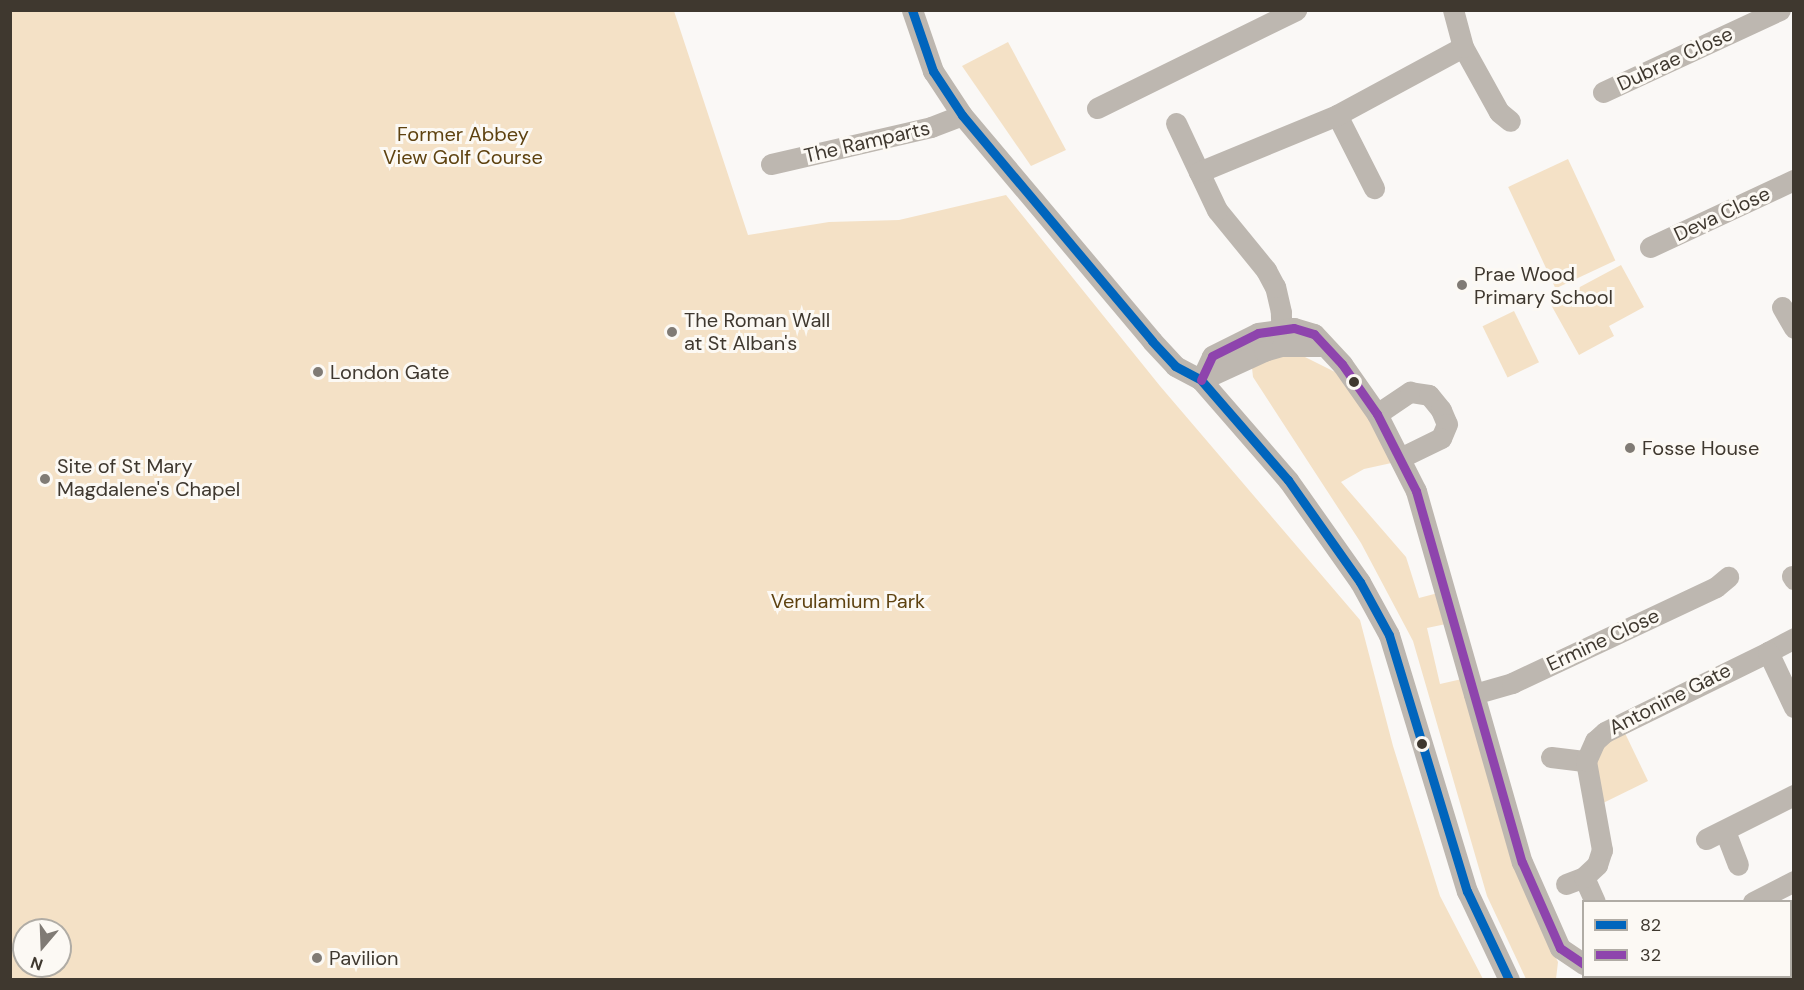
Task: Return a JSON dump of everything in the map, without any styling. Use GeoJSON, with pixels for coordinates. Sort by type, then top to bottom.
{"type":"FeatureCollection","features":[{"type":"Feature","properties":{"kind":"street"},"geometry":{"type":"LineString","coordinates":[[912,10],[933,70],[962,115],[1167,358],[1201,380],[1288,480],[1360,582],[1389,635],[1467,891],[1509,980]]}},
{"type":"Feature","properties":{"kind":"street"},"geometry":{"type":"LineString","coordinates":[[1097,108],[1296,10]]}},
{"type":"Feature","properties":{"kind":"street"},"geometry":{"type":"LineString","coordinates":[[1453,10],[1463,47],[1499,112],[1510,121]]}},
{"type":"Feature","properties":{"kind":"street","name":"Dubrae Close"},"geometry":{"type":"LineString","coordinates":[[1603,92],[1780,10]]}},
{"type":"Feature","properties":{"kind":"street"},"geometry":{"type":"LineString","coordinates":[[1199,172],[1337,116],[1463,47]]}},
{"type":"Feature","properties":{"kind":"street","name":"The Ramparts"},"geometry":{"type":"LineString","coordinates":[[771,164],[931,127],[962,115]]}},
{"type":"Feature","properties":{"kind":"street"},"geometry":{"type":"LineString","coordinates":[[1337,116],[1374,188]]}},
{"type":"Feature","properties":{"kind":"street"},"geometry":{"type":"LineString","coordinates":[[1176,123],[1217,210],[1266,270],[1279,299],[1282,337]]}},
{"type":"Feature","properties":{"kind":"street","name":"Deva Close"},"geometry":{"type":"LineString","coordinates":[[1650,247],[1794,180]]}},
{"type":"Feature","properties":{"kind":"street"},"geometry":{"type":"LineString","coordinates":[[1782,307],[1794,328]]}},
{"type":"Feature","properties":{"kind":"street"},"geometry":{"type":"LineString","coordinates":[[1201,380],[1282,337],[1324,346],[1342,364],[1377,414],[1402,457],[1430,534],[1473,694],[1522,862],[1557,936],[1560,948],[1582,963]]}},
{"type":"Feature","properties":{"kind":"street"},"geometry":{"type":"LineString","coordinates":[[1377,414],[1410,392],[1429,395],[1442,410],[1447,424],[1441,438],[1402,457]]}},
{"type":"Feature","properties":{"kind":"street","name":"Ermine Close"},"geometry":{"type":"LineString","coordinates":[[1473,694],[1512,683],[1716,587],[1728,577]]}},
{"type":"Feature","properties":{"kind":"street","name":"Antonine Gate"},"geometry":{"type":"LineString","coordinates":[[1586,761],[1605,732],[1794,638]]}},
{"type":"Feature","properties":{"kind":"street"},"geometry":{"type":"LineString","coordinates":[[1768,652],[1794,707]]}},
{"type":"Feature","properties":{"kind":"street"},"geometry":{"type":"LineString","coordinates":[[1551,757],[1586,761],[1602,850],[1597,865],[1575,880],[1592,900]]}},
{"type":"Feature","properties":{"kind":"street"},"geometry":{"type":"LineString","coordinates":[[1738,865],[1715,835],[1794,795]]}},
{"type":"Feature","properties":{"kind":"street"},"geometry":{"type":"LineString","coordinates":[[1757,900],[1794,881]]}},
{"type":"Feature","properties":{"kind":"street"},"geometry":{"type":"LineString","coordinates":[[1557,936],[1582,948]]}},
{"type":"Feature","properties":{"kind":"green space","name":"Verulamium Park"},"geometry":{"type":"Polygon","coordinates":[[[10,11],[674,11],[748,235],[829,222],[899,220],[1006,195],[1160,386],[1360,620],[1393,746],[1440,896],[1483,979],[11,979],[10,11]]]}},
{"type":"Feature","properties":{"kind":"green space"},"geometry":{"type":"Polygon","coordinates":[[[1008,42],[1066,150],[1031,166],[962,66],[1008,42]]]}},
{"type":"Feature","properties":{"kind":"green space"},"geometry":{"type":"Polygon","coordinates":[[[1568,159],[1615,261],[1556,288],[1508,187],[1568,159]]]}},
{"type":"Feature","properties":{"kind":"green space"},"geometry":{"type":"Polygon","coordinates":[[[1621,265],[1644,307],[1609,326],[1614,336],[1579,355],[1550,303],[1621,265]]]}},
{"type":"Feature","properties":{"kind":"green space"},"geometry":{"type":"Polygon","coordinates":[[[1514,311],[1539,362],[1508,378],[1483,326],[1514,311]]]}},
{"type":"Feature","properties":{"kind":"green space"},"geometry":{"type":"Polygon","coordinates":[[[1281,353],[1299,354],[1335,372],[1350,388],[1396,462],[1364,469],[1341,482],[1406,557],[1419,598],[1438,593],[1446,624],[1427,628],[1440,684],[1462,679],[1537,920],[1558,962],[1556,979],[1526,979],[1487,896],[1413,641],[1361,543],[1253,377],[1252,368],[1281,353]]]}},
{"type":"Feature","properties":{"kind":"green space"},"geometry":{"type":"Polygon","coordinates":[[[1623,729],[1648,781],[1599,805],[1595,754],[1623,729]]]}},
{"type":"Feature","properties":{"kind":"transit line","name":"82"},"geometry":{"type":"LineString","coordinates":[[912,10],[933,71],[962,115],[1152,341],[1175,366],[1201,380],[1288,480],[1360,582],[1389,635],[1467,891],[1509,980]]}},
{"type":"Feature","properties":{"kind":"transit line","name":"32"},"geometry":{"type":"LineString","coordinates":[[1201,380],[1212,356],[1258,333],[1294,328],[1314,334],[1342,364],[1377,414],[1416,491],[1522,862],[1560,948],[1582,963]]}},
{"type":"Feature","properties":{"kind":"place","name":"Prae Wood Primary School"},"geometry":{"type":"Point","coordinates":[1462,285]}},
{"type":"Feature","properties":{"kind":"place","name":"The Roman Wall at St Alban's"},"geometry":{"type":"Point","coordinates":[672,332]}},
{"type":"Feature","properties":{"kind":"place","name":"London Gate"},"geometry":{"type":"Point","coordinates":[318,372]}},
{"type":"Feature","properties":{"kind":"place","name":"Fosse House"},"geometry":{"type":"Point","coordinates":[1630,448]}},
{"type":"Feature","properties":{"kind":"place","name":"Site of St Mary Magdalene's Chapel"},"geometry":{"type":"Point","coordinates":[45,479]}},
{"type":"Feature","properties":{"kind":"place","name":"Pavilion"},"geometry":{"type":"Point","coordinates":[317,958]}},
{"type":"Feature","properties":{"kind":"park label","name":"Former Abbey View Golf Course"},"geometry":{"type":"Point","coordinates":[463,146]}}]}
